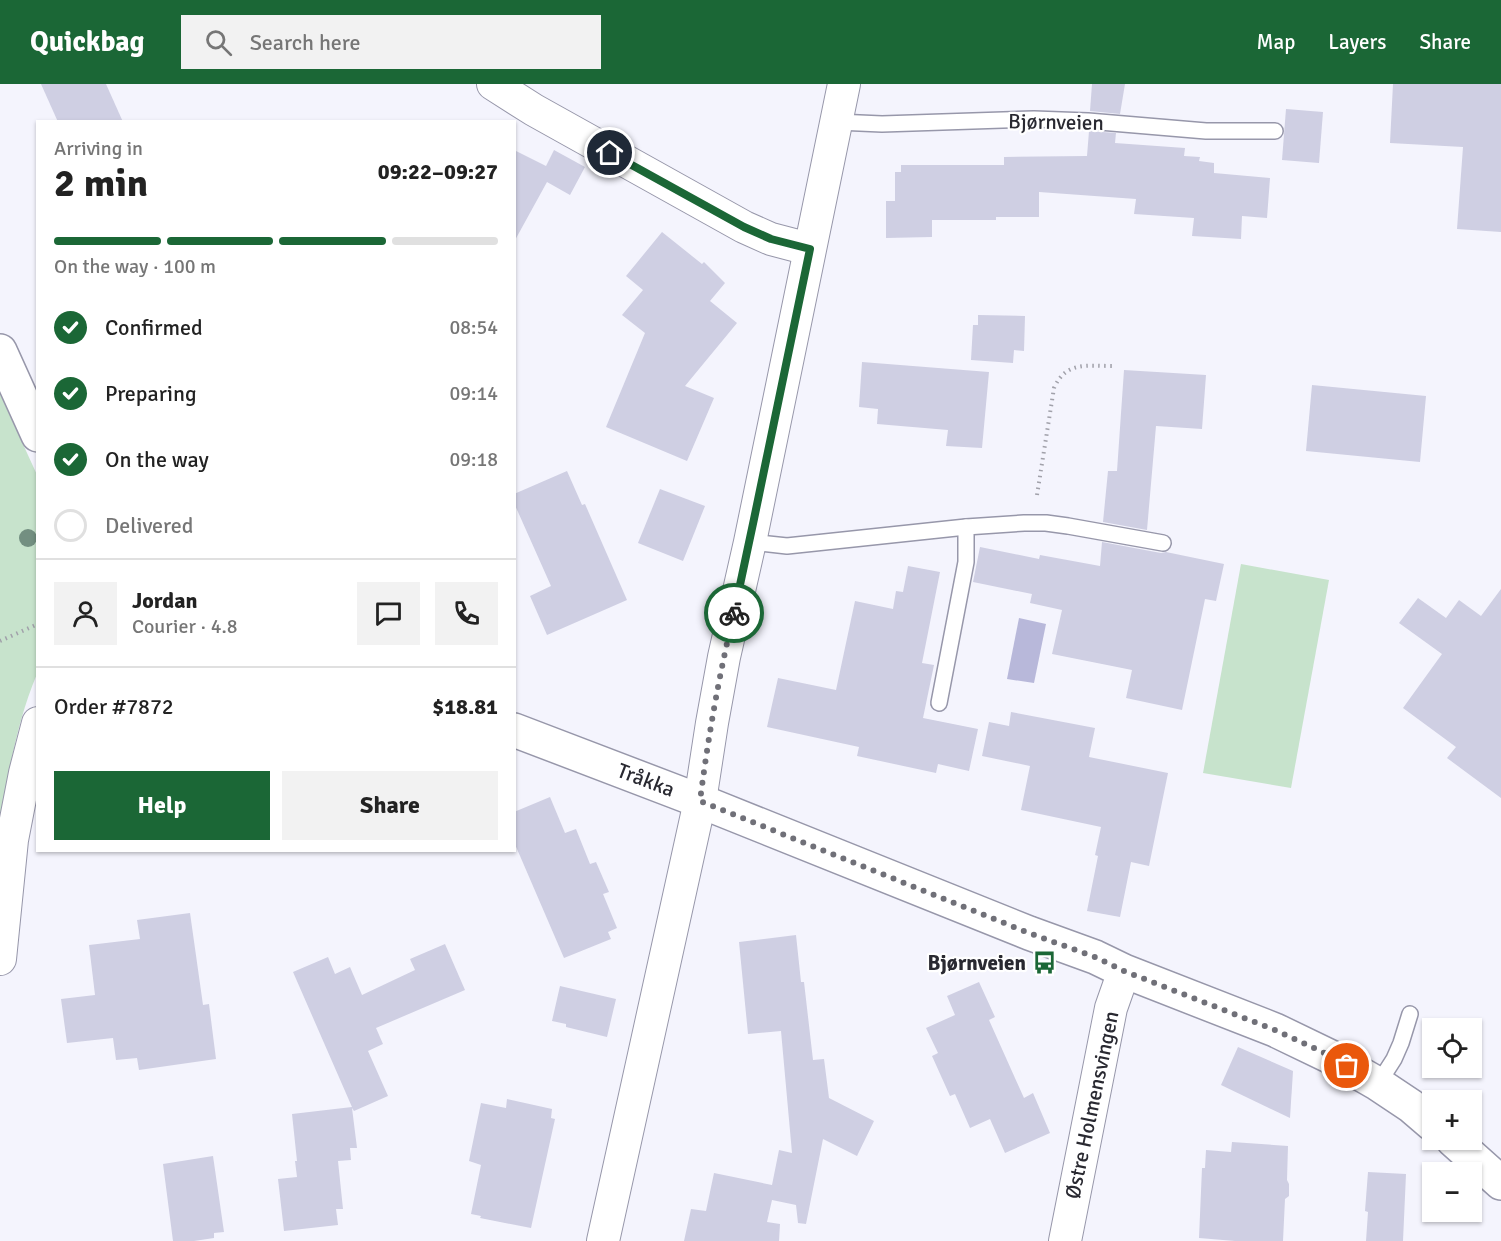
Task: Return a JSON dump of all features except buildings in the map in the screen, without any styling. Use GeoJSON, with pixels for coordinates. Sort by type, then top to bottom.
{"type":"FeatureCollection","features":[{"type":"Feature","properties":{"kind":"street"},"geometry":{"type":"LineString","coordinates":[[493,84],[534,110],[744,227],[771,239],[810,249]]}},
{"type":"Feature","properties":{"kind":"street"},"geometry":{"type":"LineString","coordinates":[[603,1241],[700,801],[711,723],[724,657],[750,542],[844,84]]}},
{"type":"Feature","properties":{"kind":"street"},"geometry":{"type":"LineString","coordinates":[[0,351],[36,431]]}},
{"type":"Feature","properties":{"kind":"street"},"geometry":{"type":"LineString","coordinates":[[0,959],[12,840],[36,731]]}},
{"type":"Feature","properties":{"kind":"street","name":"Tråkka"},"geometry":{"type":"LineString","coordinates":[[516,731],[700,801],[1275,1030],[1331,1056],[1378,1084],[1422,1115]]}},
{"type":"Feature","properties":{"kind":"street","name":"Østre Holmensvingen"},"geometry":{"type":"LineString","coordinates":[[1065,1241],[1111,1008],[1124,971]]}},
{"type":"Feature","properties":{"kind":"street"},"geometry":{"type":"LineString","coordinates":[[1464,1150],[1501,1183]]}},
{"type":"Feature","properties":{"kind":"lane","name":"Bjørnveien"},"geometry":{"type":"LineString","coordinates":[[837,122],[882,124],[1034,119],[1206,131],[1275,131]]}},
{"type":"Feature","properties":{"kind":"lane"},"geometry":{"type":"LineString","coordinates":[[750,542],[787,546],[966,527],[1033,523],[1068,526],[1163,543]]}},
{"type":"Feature","properties":{"kind":"lane"},"geometry":{"type":"LineString","coordinates":[[939,703],[966,562],[966,527]]}},
{"type":"Feature","properties":{"kind":"lane"},"geometry":{"type":"LineString","coordinates":[[1378,1084],[1394,1059],[1410,1014]]}},
{"type":"Feature","properties":{"kind":"path"},"geometry":{"type":"LineString","coordinates":[[1033,523],[1054,388],[1058,380],[1071,368],[1112,366]]}},
{"type":"Feature","properties":{"kind":"path"},"geometry":{"type":"LineString","coordinates":[[0,641],[36,625]]}},
{"type":"Feature","properties":{"kind":"green space"},"geometry":{"type":"Polygon","coordinates":[[[0,394],[36,473],[36,677],[18,730],[0,825],[0,394]]]}},
{"type":"Feature","properties":{"kind":"green space"},"geometry":{"type":"Polygon","coordinates":[[[1241,564],[1329,580],[1291,788],[1203,773],[1241,564]]]}},
{"type":"Feature","properties":{"kind":"water"},"geometry":{"type":"Polygon","coordinates":[[[1019,618],[1046,624],[1034,683],[1007,679],[1019,618]]]}},
{"type":"Feature","properties":{"kind":"way so far"},"geometry":{"type":"LineString","coordinates":[[734,613],[711,723],[700,801],[1275,1030],[1347,1066]]}},
{"type":"Feature","properties":{"kind":"place","name":"Bjørnveien"},"geometry":{"type":"Point","coordinates":[1044,963]}},
{"type":"Feature","properties":{"kind":"route"},"geometry":{"type":"LineString","coordinates":[[610,153],[744,227],[771,239],[810,249],[734,613]]}}]}
